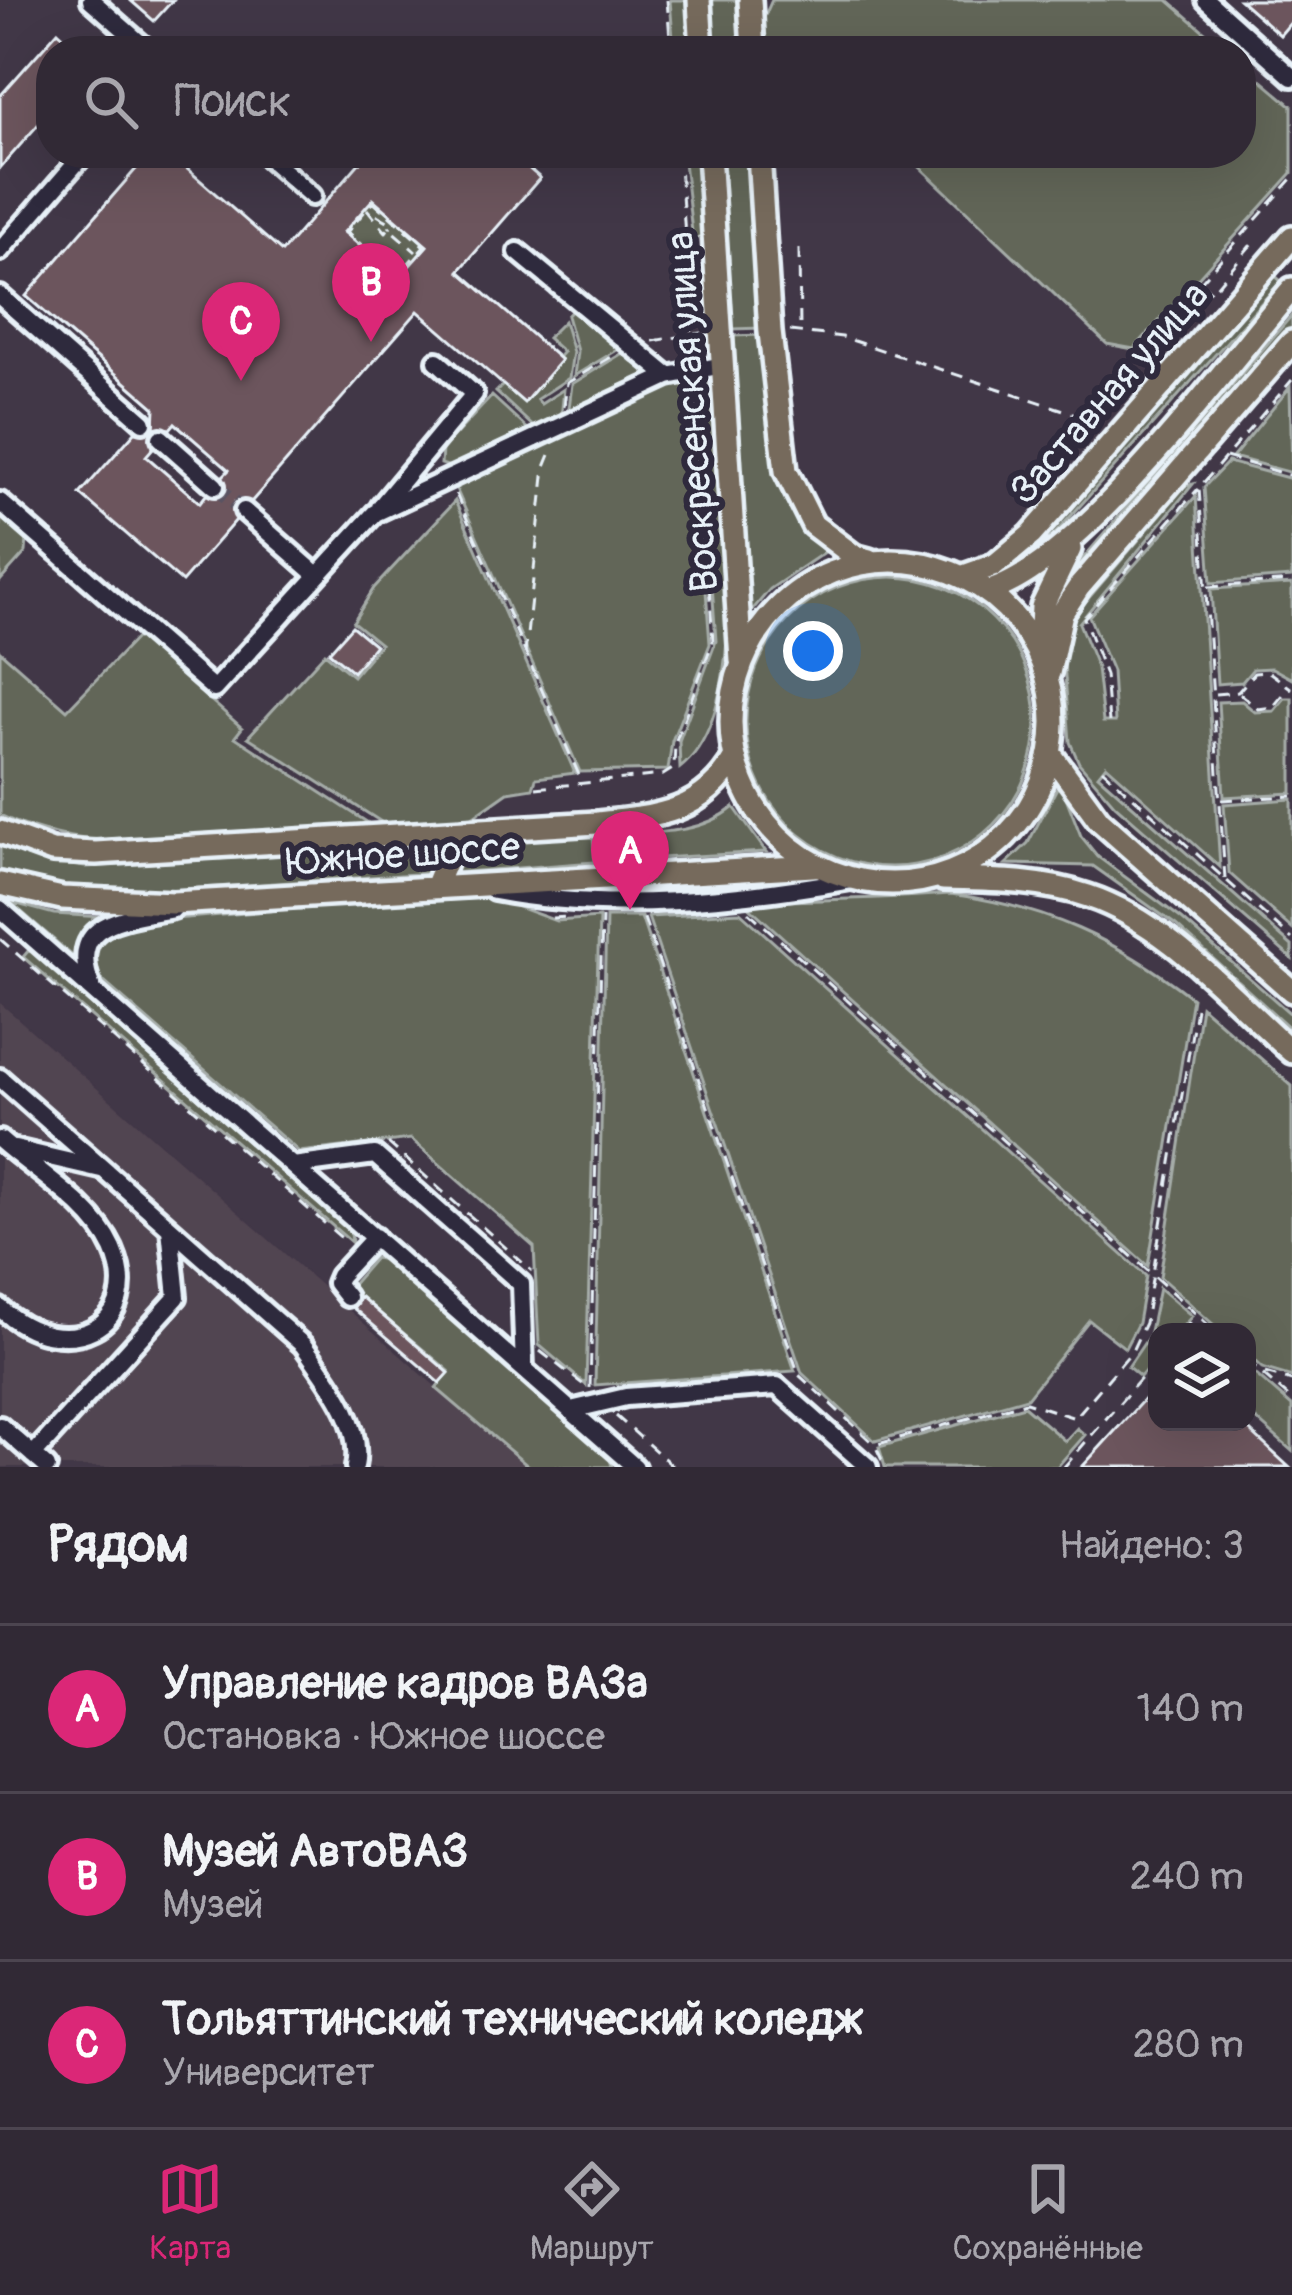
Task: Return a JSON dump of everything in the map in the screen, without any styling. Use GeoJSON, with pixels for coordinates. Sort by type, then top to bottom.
{"type":"FeatureCollection","features":[{"type":"Feature","properties":{"kind":"main road"},"geometry":{"type":"LineString","coordinates":[[699,0],[701,36]]}},
{"type":"Feature","properties":{"kind":"main road"},"geometry":{"type":"LineString","coordinates":[[750,0],[752,36]]}},
{"type":"Feature","properties":{"kind":"main road","name":"Воскресенская улица"},"geometry":{"type":"LineString","coordinates":[[710,168],[741,666]]}},
{"type":"Feature","properties":{"kind":"main road"},"geometry":{"type":"LineString","coordinates":[[760,168],[782,450],[795,495],[829,539],[870,560]]}},
{"type":"Feature","properties":{"kind":"main road","name":"Заставная улица"},"geometry":{"type":"LineString","coordinates":[[964,576],[995,566],[1030,535],[1292,237]]}},
{"type":"Feature","properties":{"kind":"main road","name":"Заставная улица"},"geometry":{"type":"LineString","coordinates":[[989,591],[1030,574],[1076,538],[1292,289]]}},
{"type":"Feature","properties":{"kind":"main road"},"geometry":{"type":"LineString","coordinates":[[924,879],[953,871],[998,845],[1034,799],[1050,753],[1048,685],[1055,633],[1070,600],[1292,342]]}},
{"type":"Feature","properties":{"kind":"main road","name":"Заставная улица"},"geometry":{"type":"LineString","coordinates":[[1040,657],[1042,607],[1076,538]]}},
{"type":"Feature","properties":{"kind":"main road"},"geometry":{"type":"LineString","coordinates":[[1048,685],[1028,633],[989,591],[964,576],[921,562],[870,560],[829,572],[788,599],[758,633],[741,666],[733,709],[735,757],[752,804],[768,827],[813,866],[851,880],[1053,886],[1119,910],[1167,941],[1292,1052]]}},
{"type":"Feature","properties":{"kind":"main road"},"geometry":{"type":"LineString","coordinates":[[1050,753],[1099,820],[1292,991]]}},
{"type":"Feature","properties":{"kind":"main road","name":"Южное шоссе"},"geometry":{"type":"LineString","coordinates":[[0,832],[52,851],[96,853],[428,835],[676,812],[710,792],[735,757]]}},
{"type":"Feature","properties":{"kind":"main road"},"geometry":{"type":"LineString","coordinates":[[428,835],[448,856],[435,887]]}},
{"type":"Feature","properties":{"kind":"main road","name":"Южное шоссе"},"geometry":{"type":"LineString","coordinates":[[0,884],[62,898],[206,902],[813,866]]}},
{"type":"Feature","properties":{"kind":"street"},"geometry":{"type":"LineString","coordinates":[[91,0],[131,36]]}},
{"type":"Feature","properties":{"kind":"street"},"geometry":{"type":"LineString","coordinates":[[1206,0],[1247,36]]}},
{"type":"Feature","properties":{"kind":"street"},"geometry":{"type":"LineString","coordinates":[[1256,44],[1292,76]]}},
{"type":"Feature","properties":{"kind":"street"},"geometry":{"type":"LineString","coordinates":[[0,251],[72,168]]}},
{"type":"Feature","properties":{"kind":"street"},"geometry":{"type":"LineString","coordinates":[[280,168],[312,196]]}},
{"type":"Feature","properties":{"kind":"street"},"geometry":{"type":"LineString","coordinates":[[518,252],[668,376]]}},
{"type":"Feature","properties":{"kind":"street"},"geometry":{"type":"LineString","coordinates":[[0,296],[143,422]]}},
{"type":"Feature","properties":{"kind":"street"},"geometry":{"type":"LineString","coordinates":[[0,502],[214,689],[375,513],[474,394],[437,361]]}},
{"type":"Feature","properties":{"kind":"street"},"geometry":{"type":"LineString","coordinates":[[375,513],[668,376],[723,365]]}},
{"type":"Feature","properties":{"kind":"street"},"geometry":{"type":"LineString","coordinates":[[161,438],[215,486]]}},
{"type":"Feature","properties":{"kind":"street"},"geometry":{"type":"LineString","coordinates":[[244,511],[317,575]]}},
{"type":"Feature","properties":{"kind":"street"},"geometry":{"type":"LineString","coordinates":[[464,885],[559,904],[793,890],[851,880]]}},
{"type":"Feature","properties":{"kind":"street"},"geometry":{"type":"LineString","coordinates":[[93,988],[85,956],[94,933],[107,922],[206,902]]}},
{"type":"Feature","properties":{"kind":"street"},"geometry":{"type":"LineString","coordinates":[[0,909],[635,1467]]}},
{"type":"Feature","properties":{"kind":"street"},"geometry":{"type":"LineString","coordinates":[[0,1078],[302,1345],[335,1391],[352,1430],[356,1467]]}},
{"type":"Feature","properties":{"kind":"street"},"geometry":{"type":"LineString","coordinates":[[4,1144],[104,1170]]}},
{"type":"Feature","properties":{"kind":"street"},"geometry":{"type":"LineString","coordinates":[[0,1308],[28,1332],[70,1338],[85,1336],[108,1316],[119,1293],[116,1255],[106,1235],[4,1144]]}},
{"type":"Feature","properties":{"kind":"street"},"geometry":{"type":"LineString","coordinates":[[293,1166],[375,1155],[521,1284],[524,1369]]}},
{"type":"Feature","properties":{"kind":"street"},"geometry":{"type":"LineString","coordinates":[[0,1426],[40,1461],[176,1297],[170,1228]]}},
{"type":"Feature","properties":{"kind":"street"},"geometry":{"type":"LineString","coordinates":[[347,1297],[336,1283],[375,1237]]}},
{"type":"Feature","properties":{"kind":"street"},"geometry":{"type":"LineString","coordinates":[[571,1410],[626,1396],[776,1386],[868,1467]]}},
{"type":"Feature","properties":{"kind":"path"},"geometry":{"type":"LineString","coordinates":[[667,0],[670,36]]}},
{"type":"Feature","properties":{"kind":"path"},"geometry":{"type":"LineString","coordinates":[[680,168],[692,333]]}},
{"type":"Feature","properties":{"kind":"path"},"geometry":{"type":"LineString","coordinates":[[770,332],[842,337],[1082,416],[1292,179]]}},
{"type":"Feature","properties":{"kind":"path"},"geometry":{"type":"LineString","coordinates":[[373,202],[424,246],[397,276],[347,232],[367,209],[373,202]]}},
{"type":"Feature","properties":{"kind":"path"},"geometry":{"type":"LineString","coordinates":[[367,209],[393,224],[389,228],[418,253]]}},
{"type":"Feature","properties":{"kind":"path"},"geometry":{"type":"LineString","coordinates":[[397,249],[404,241]]}},
{"type":"Feature","properties":{"kind":"path"},"geometry":{"type":"LineString","coordinates":[[1200,283],[1212,292],[1250,246]]}},
{"type":"Feature","properties":{"kind":"path"},"geometry":{"type":"LineString","coordinates":[[799,249],[800,331]]}},
{"type":"Feature","properties":{"kind":"path"},"geometry":{"type":"LineString","coordinates":[[525,654],[545,467],[562,425],[567,383],[630,345],[721,332]]}},
{"type":"Feature","properties":{"kind":"path"},"geometry":{"type":"LineString","coordinates":[[536,788],[663,775],[674,769],[675,743],[710,650],[694,370]]}},
{"type":"Feature","properties":{"kind":"path"},"geometry":{"type":"LineString","coordinates":[[1109,722],[1106,675],[1084,618],[1292,380]]}},
{"type":"Feature","properties":{"kind":"path"},"geometry":{"type":"LineString","coordinates":[[1226,457],[1292,476]]}},
{"type":"Feature","properties":{"kind":"path"},"geometry":{"type":"LineString","coordinates":[[449,478],[583,783]]}},
{"type":"Feature","properties":{"kind":"path"},"geometry":{"type":"LineString","coordinates":[[1199,488],[1225,879]]}},
{"type":"Feature","properties":{"kind":"path"},"geometry":{"type":"LineString","coordinates":[[1206,587],[1292,581]]}},
{"type":"Feature","properties":{"kind":"path"},"geometry":{"type":"LineString","coordinates":[[1214,694],[1238,692],[1254,674],[1269,672],[1290,689],[1273,707],[1258,709],[1238,692]]}},
{"type":"Feature","properties":{"kind":"path"},"geometry":{"type":"LineString","coordinates":[[1102,770],[1292,938]]}},
{"type":"Feature","properties":{"kind":"path"},"geometry":{"type":"LineString","coordinates":[[1220,800],[1292,796]]}},
{"type":"Feature","properties":{"kind":"path"},"geometry":{"type":"LineString","coordinates":[[744,908],[1206,1323]]}},
{"type":"Feature","properties":{"kind":"path"},"geometry":{"type":"LineString","coordinates":[[642,910],[799,1375],[875,1445],[882,1467]]}},
{"type":"Feature","properties":{"kind":"path"},"geometry":{"type":"LineString","coordinates":[[585,914],[602,913],[590,1390]]}},
{"type":"Feature","properties":{"kind":"path"},"geometry":{"type":"LineString","coordinates":[[552,918],[569,916]]}},
{"type":"Feature","properties":{"kind":"path"},"geometry":{"type":"LineString","coordinates":[[0,939],[360,1253]]}},
{"type":"Feature","properties":{"kind":"path"},"geometry":{"type":"LineString","coordinates":[[875,1445],[1026,1402],[1075,1418],[1132,1351],[1145,1323],[1155,1277],[1197,1002]]}},
{"type":"Feature","properties":{"kind":"path"},"geometry":{"type":"LineString","coordinates":[[1190,1323],[1197,1315]]}},
{"type":"Feature","properties":{"kind":"path"},"geometry":{"type":"LineString","coordinates":[[1256,1368],[1292,1400]]}},
{"type":"Feature","properties":{"kind":"path"},"geometry":{"type":"LineString","coordinates":[[1064,1467],[1148,1370]]}},
{"type":"Feature","properties":{"kind":"path"},"geometry":{"type":"LineString","coordinates":[[1259,1371],[1292,1381]]}},
{"type":"Feature","properties":{"kind":"path"},"geometry":{"type":"LineString","coordinates":[[610,1411],[674,1467]]}},
{"type":"Feature","properties":{"kind":"shaded area"},"geometry":{"type":"Polygon","coordinates":[[[670,0],[692,0],[694,36],[673,36],[670,0]]]}},
{"type":"Feature","properties":{"kind":"shaded area"},"geometry":{"type":"Polygon","coordinates":[[[709,0],[742,0],[744,36],[712,36],[709,0]]]}},
{"type":"Feature","properties":{"kind":"shaded area"},"geometry":{"type":"Polygon","coordinates":[[[772,0],[1168,0],[1210,36],[766,36],[763,20],[772,0]]]}},
{"type":"Feature","properties":{"kind":"shaded area"},"geometry":{"type":"Polygon","coordinates":[[[1256,76],[1292,106],[1292,173],[1134,349],[1107,344],[921,168],[1256,168],[1256,76]]]}},
{"type":"Feature","properties":{"kind":"shaded area"},"geometry":{"type":"Polygon","coordinates":[[[685,168],[701,168],[702,235],[693,241],[685,168]]]}},
{"type":"Feature","properties":{"kind":"shaded area"},"geometry":{"type":"Polygon","coordinates":[[[720,168],[752,168],[763,328],[731,329],[720,168]]]}},
{"type":"Feature","properties":{"kind":"shaded area"},"geometry":{"type":"Polygon","coordinates":[[[373,199],[427,246],[398,279],[344,232],[373,199]]]}},
{"type":"Feature","properties":{"kind":"shaded area"},"geometry":{"type":"Polygon","coordinates":[[[1274,275],[1281,281],[1037,554],[1037,546],[1274,275]]]}},
{"type":"Feature","properties":{"kind":"shaded area"},"geometry":{"type":"Polygon","coordinates":[[[576,306],[622,347],[574,376],[577,351],[567,316],[576,306]]]}},
{"type":"Feature","properties":{"kind":"shaded area"},"geometry":{"type":"Polygon","coordinates":[[[1292,315],[1292,329],[1083,567],[1074,569],[1292,315]]]}},
{"type":"Feature","properties":{"kind":"shaded area"},"geometry":{"type":"Polygon","coordinates":[[[564,321],[573,352],[569,378],[537,399],[541,404],[564,389],[561,419],[537,430],[496,392],[509,379],[526,393],[563,352],[547,338],[564,321]]]}},
{"type":"Feature","properties":{"kind":"shaded area"},"geometry":{"type":"Polygon","coordinates":[[[763,335],[769,423],[781,479],[805,530],[825,552],[770,589],[750,613],[731,336],[763,335]]]}},
{"type":"Feature","properties":{"kind":"shaded area"},"geometry":{"type":"Polygon","coordinates":[[[626,351],[654,376],[568,416],[572,384],[626,351]]]}},
{"type":"Feature","properties":{"kind":"shaded area"},"geometry":{"type":"Polygon","coordinates":[[[697,374],[707,378],[708,400],[720,429],[728,609],[717,704],[702,741],[680,768],[679,741],[716,641],[697,374]]]}},
{"type":"Feature","properties":{"kind":"shaded area"},"geometry":{"type":"Polygon","coordinates":[[[690,377],[710,644],[672,741],[668,770],[580,772],[454,484],[690,377]]]}},
{"type":"Feature","properties":{"kind":"shaded area"},"geometry":{"type":"Polygon","coordinates":[[[1290,387],[1292,473],[1233,457],[1290,387]]]}},
{"type":"Feature","properties":{"kind":"shaded area"},"geometry":{"type":"Polygon","coordinates":[[[492,396],[530,431],[450,467],[441,464],[442,449],[492,396]]]}},
{"type":"Feature","properties":{"kind":"shaded area"},"geometry":{"type":"Polygon","coordinates":[[[1228,462],[1292,479],[1292,577],[1211,583],[1204,487],[1228,462]]]}},
{"type":"Feature","properties":{"kind":"shaded area"},"geometry":{"type":"Polygon","coordinates":[[[1193,484],[1079,623],[1097,668],[1103,722],[1115,722],[1112,671],[1089,616],[1196,496],[1220,867],[1106,765],[1098,775],[1292,946],[1292,959],[1115,805],[1079,763],[1070,742],[1064,663],[1075,614],[1185,486],[1193,484]]]}},
{"type":"Feature","properties":{"kind":"shaded area"},"geometry":{"type":"Polygon","coordinates":[[[455,501],[575,773],[536,778],[533,788],[508,792],[471,818],[386,825],[248,737],[325,653],[353,676],[380,644],[353,622],[374,588],[455,501]]]}},
{"type":"Feature","properties":{"kind":"shaded area"},"geometry":{"type":"Polygon","coordinates":[[[0,515],[27,539],[26,552],[0,581],[0,515]]]}},
{"type":"Feature","properties":{"kind":"shaded area"},"geometry":{"type":"Polygon","coordinates":[[[891,577],[947,588],[994,619],[1025,666],[1036,722],[1025,778],[994,825],[947,856],[891,867],[835,856],[788,825],[757,778],[746,722],[757,666],[788,619],[835,588],[891,577]]]}},
{"type":"Feature","properties":{"kind":"shaded area"},"geometry":{"type":"Polygon","coordinates":[[[1292,584],[1292,679],[1272,668],[1253,669],[1242,682],[1217,684],[1211,589],[1292,584]]]}},
{"type":"Feature","properties":{"kind":"shaded area"},"geometry":{"type":"Polygon","coordinates":[[[138,636],[242,728],[235,737],[373,826],[233,839],[132,842],[39,830],[0,815],[0,651],[67,710],[138,636]]]}},
{"type":"Feature","properties":{"kind":"shaded area"},"geometry":{"type":"Polygon","coordinates":[[[1285,698],[1292,698],[1292,793],[1224,797],[1218,702],[1242,701],[1255,712],[1274,711],[1285,698]]]}},
{"type":"Feature","properties":{"kind":"shaded area"},"geometry":{"type":"Polygon","coordinates":[[[1060,782],[1081,836],[1098,857],[1182,919],[1292,1015],[1292,1030],[1176,925],[1093,866],[1006,864],[1028,843],[1060,782]]]}},
{"type":"Feature","properties":{"kind":"shaded area"},"geometry":{"type":"Polygon","coordinates":[[[1292,799],[1292,929],[1229,873],[1224,804],[1292,799]]]}},
{"type":"Feature","properties":{"kind":"shaded area"},"geometry":{"type":"Polygon","coordinates":[[[734,807],[766,852],[605,861],[603,835],[689,828],[734,807]]]}},
{"type":"Feature","properties":{"kind":"shaded area"},"geometry":{"type":"Polygon","coordinates":[[[593,836],[595,862],[451,873],[458,860],[450,845],[593,836]]]}},
{"type":"Feature","properties":{"kind":"shaded area"},"geometry":{"type":"Polygon","coordinates":[[[0,844],[44,861],[85,867],[431,846],[439,851],[432,873],[122,893],[75,892],[0,872],[0,844]]]}},
{"type":"Feature","properties":{"kind":"shaded area"},"geometry":{"type":"Polygon","coordinates":[[[480,893],[556,921],[599,918],[586,1385],[539,1345],[534,1247],[411,1139],[299,1152],[104,982],[92,963],[103,934],[139,922],[480,893]]]}},
{"type":"Feature","properties":{"kind":"shaded area"},"geometry":{"type":"Polygon","coordinates":[[[951,894],[1018,907],[1078,929],[1136,959],[1192,998],[1148,1266],[746,904],[656,905],[951,894]]]}},
{"type":"Feature","properties":{"kind":"shaded area"},"geometry":{"type":"Polygon","coordinates":[[[10,902],[54,914],[103,917],[80,940],[77,960],[10,902]]]}},
{"type":"Feature","properties":{"kind":"shaded area"},"geometry":{"type":"Polygon","coordinates":[[[740,912],[1146,1276],[1138,1323],[1125,1348],[1089,1320],[1027,1398],[875,1441],[802,1373],[648,917],[740,912]]]}},
{"type":"Feature","properties":{"kind":"shaded area"},"geometry":{"type":"Polygon","coordinates":[[[606,917],[641,917],[795,1371],[595,1385],[606,917]]]}},
{"type":"Feature","properties":{"kind":"shaded area"},"geometry":{"type":"Polygon","coordinates":[[[29,950],[351,1232],[352,1243],[23,957],[29,950]]]}},
{"type":"Feature","properties":{"kind":"shaded area"},"geometry":{"type":"Polygon","coordinates":[[[0,1003],[527,1467],[0,1467],[0,1003]]]}},
{"type":"Feature","properties":{"kind":"shaded area"},"geometry":{"type":"Polygon","coordinates":[[[1201,1006],[1292,1086],[1292,1377],[1256,1362],[1256,1323],[1212,1323],[1160,1277],[1201,1006]]]}},
{"type":"Feature","properties":{"kind":"shaded area"},"geometry":{"type":"Polygon","coordinates":[[[375,1258],[384,1260],[609,1455],[612,1467],[529,1467],[436,1388],[449,1371],[349,1288],[375,1258]]]}},
{"type":"Feature","properties":{"kind":"shaded area"},"geometry":{"type":"Polygon","coordinates":[[[1159,1288],[1192,1316],[1186,1323],[1152,1323],[1159,1288]]]}},
{"type":"Feature","properties":{"kind":"shaded area"},"geometry":{"type":"Polygon","coordinates":[[[1148,1337],[1148,1368],[1140,1377],[1128,1367],[1148,1337]]]}},
{"type":"Feature","properties":{"kind":"shaded area"},"geometry":{"type":"Polygon","coordinates":[[[1256,1375],[1292,1406],[1292,1451],[1256,1419],[1256,1375]]]}},
{"type":"Feature","properties":{"kind":"shaded area"},"geometry":{"type":"Polygon","coordinates":[[[1024,1406],[1065,1441],[1077,1428],[1085,1435],[1057,1467],[885,1467],[879,1447],[1024,1406]]]}},
{"type":"Feature","properties":{"kind":"building"},"geometry":{"type":"Polygon","coordinates":[[[130,0],[173,0],[154,21],[130,0]]]}},
{"type":"Feature","properties":{"kind":"building"},"geometry":{"type":"Polygon","coordinates":[[[1240,0],[1292,0],[1292,21],[1280,35],[1240,0]]]}},
{"type":"Feature","properties":{"kind":"building"},"geometry":{"type":"Polygon","coordinates":[[[36,56],[36,127],[0,168],[0,96],[36,56]]]}},
{"type":"Feature","properties":{"kind":"building"},"geometry":{"type":"Polygon","coordinates":[[[137,168],[186,168],[282,252],[355,168],[528,168],[540,178],[459,271],[561,360],[524,403],[418,311],[252,501],[235,502],[236,520],[182,582],[80,494],[135,432],[150,432],[153,448],[146,456],[200,503],[206,495],[225,494],[223,476],[229,470],[175,423],[170,429],[154,428],[155,408],[26,296],[137,168]],[[373,199],[344,232],[398,279],[427,246],[373,199]]]}},
{"type":"Feature","properties":{"kind":"building"},"geometry":{"type":"Polygon","coordinates":[[[352,626],[375,645],[353,672],[329,652],[352,626]]]}},
{"type":"Feature","properties":{"kind":"building"},"geometry":{"type":"Polygon","coordinates":[[[361,1297],[449,1373],[440,1383],[353,1308],[361,1297]]]}},
{"type":"Feature","properties":{"kind":"building"},"geometry":{"type":"Polygon","coordinates":[[[1148,1395],[1148,1431],[1250,1431],[1289,1467],[1082,1467],[1148,1395]]]}},
{"type":"Feature","properties":{"kind":"tunnel"},"geometry":{"type":"LineString","coordinates":[[215,486],[244,511]]}},
{"type":"Feature","properties":{"kind":"place","name":"Музей АвтоВАЗ"},"geometry":{"type":"Point","coordinates":[371,342]}},
{"type":"Feature","properties":{"kind":"place","name":"Тольяттинский технический коледж"},"geometry":{"type":"Point","coordinates":[241,381]}},
{"type":"Feature","properties":{"kind":"place","name":"Управление кадров ВАЗа"},"geometry":{"type":"Point","coordinates":[630,910]}}]}
